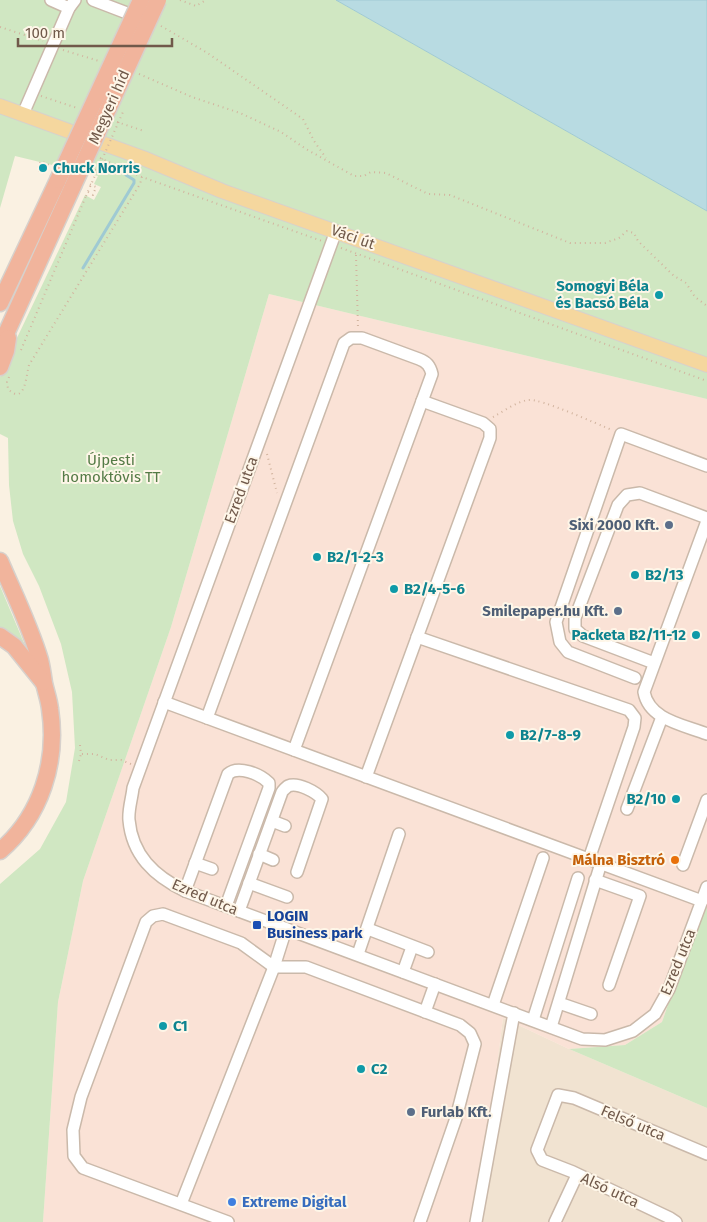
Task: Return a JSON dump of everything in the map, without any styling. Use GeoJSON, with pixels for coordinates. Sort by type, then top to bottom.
{"type":"FeatureCollection","features":[{"type":"Feature","properties":{"kind":"highway","name":"Megyeri híd"},"geometry":{"type":"LineString","coordinates":[[72,188],[141,0]]}},
{"type":"Feature","properties":{"kind":"highway","name":"Megyeri híd"},"geometry":{"type":"LineString","coordinates":[[72,188],[158,0]]}},
{"type":"Feature","properties":{"kind":"highway"},"geometry":{"type":"LineString","coordinates":[[0,303],[72,188]]}},
{"type":"Feature","properties":{"kind":"highway"},"geometry":{"type":"LineString","coordinates":[[0,347],[72,188]]}},
{"type":"Feature","properties":{"kind":"highway"},"geometry":{"type":"LineString","coordinates":[[5,370],[9,328]]}},
{"type":"Feature","properties":{"kind":"highway"},"geometry":{"type":"LineString","coordinates":[[0,561],[41,662],[50,710],[52,738],[50,764],[36,805],[14,839],[0,850]]}},
{"type":"Feature","properties":{"kind":"highway"},"geometry":{"type":"LineString","coordinates":[[0,636],[14,646],[44,684]]}},
{"type":"Feature","properties":{"kind":"main road","name":"Váci út"},"geometry":{"type":"LineString","coordinates":[[0,106],[143,158],[222,190],[707,366]]}},
{"type":"Feature","properties":{"kind":"street"},"geometry":{"type":"LineString","coordinates":[[22,114],[72,4],[51,0]]}},
{"type":"Feature","properties":{"kind":"street"},"geometry":{"type":"LineString","coordinates":[[93,0],[142,19]]}},
{"type":"Feature","properties":{"kind":"street","name":"Ezred utca"},"geometry":{"type":"LineString","coordinates":[[336,231],[133,788],[129,818],[132,837],[141,858],[153,871],[185,890],[582,1039],[605,1040],[633,1031],[655,1014],[669,989],[707,887]]}},
{"type":"Feature","properties":{"kind":"street"},"geometry":{"type":"LineString","coordinates":[[207,718],[344,343],[351,338],[359,338],[425,361],[430,367],[432,374],[294,750]]}},
{"type":"Feature","properties":{"kind":"street"},"geometry":{"type":"LineString","coordinates":[[366,776],[490,438],[490,429],[482,423],[422,401]]}},
{"type":"Feature","properties":{"kind":"street"},"geometry":{"type":"LineString","coordinates":[[635,678],[568,652],[560,642],[556,622],[621,434],[707,466]]}},
{"type":"Feature","properties":{"kind":"street"},"geometry":{"type":"LineString","coordinates":[[654,663],[583,636],[576,629],[575,618],[618,505],[627,495],[640,493],[707,520],[644,692],[645,700],[650,707],[662,717],[707,734]]}},
{"type":"Feature","properties":{"kind":"street"},"geometry":{"type":"LineString","coordinates":[[417,638],[628,710],[635,718],[634,726],[589,859]]}},
{"type":"Feature","properties":{"kind":"street"},"geometry":{"type":"LineString","coordinates":[[164,702],[702,901]]}},
{"type":"Feature","properties":{"kind":"street"},"geometry":{"type":"LineString","coordinates":[[627,809],[662,717]]}},
{"type":"Feature","properties":{"kind":"street"},"geometry":{"type":"LineString","coordinates":[[185,890],[228,774],[232,770],[238,769],[264,779],[269,783],[269,788],[226,906]]}},
{"type":"Feature","properties":{"kind":"street"},"geometry":{"type":"LineString","coordinates":[[239,911],[282,792],[288,786],[296,785],[316,792],[322,799],[297,872]]}},
{"type":"Feature","properties":{"kind":"street"},"geometry":{"type":"LineString","coordinates":[[683,865],[707,800]]}},
{"type":"Feature","properties":{"kind":"street"},"geometry":{"type":"LineString","coordinates":[[272,821],[285,826]]}},
{"type":"Feature","properties":{"kind":"street"},"geometry":{"type":"LineString","coordinates":[[358,954],[399,834]]}},
{"type":"Feature","properties":{"kind":"street"},"geometry":{"type":"LineString","coordinates":[[259,854],[273,860]]}},
{"type":"Feature","properties":{"kind":"street"},"geometry":{"type":"LineString","coordinates":[[493,1005],[543,858]]}},
{"type":"Feature","properties":{"kind":"street"},"geometry":{"type":"LineString","coordinates":[[195,863],[212,869]]}},
{"type":"Feature","properties":{"kind":"street"},"geometry":{"type":"LineString","coordinates":[[551,1027],[601,863]]}},
{"type":"Feature","properties":{"kind":"street"},"geometry":{"type":"LineString","coordinates":[[532,1020],[578,878]]}},
{"type":"Feature","properties":{"kind":"street"},"geometry":{"type":"LineString","coordinates":[[595,880],[640,896],[609,985]]}},
{"type":"Feature","properties":{"kind":"street"},"geometry":{"type":"LineString","coordinates":[[249,882],[287,897]]}},
{"type":"Feature","properties":{"kind":"street"},"geometry":{"type":"LineString","coordinates":[[228,1222],[83,1168],[74,1156],[74,1130],[81,1096],[146,922],[153,916],[163,914],[241,943],[274,966],[306,968],[460,1025],[470,1033],[475,1044],[456,1118],[420,1222]]}},
{"type":"Feature","properties":{"kind":"street"},"geometry":{"type":"LineString","coordinates":[[181,1204],[274,966],[286,929]]}},
{"type":"Feature","properties":{"kind":"street"},"geometry":{"type":"LineString","coordinates":[[368,929],[428,952]]}},
{"type":"Feature","properties":{"kind":"street"},"geometry":{"type":"LineString","coordinates":[[403,972],[412,947]]}},
{"type":"Feature","properties":{"kind":"street"},"geometry":{"type":"LineString","coordinates":[[425,1012],[435,984]]}},
{"type":"Feature","properties":{"kind":"street"},"geometry":{"type":"LineString","coordinates":[[558,1003],[591,1014]]}},
{"type":"Feature","properties":{"kind":"street"},"geometry":{"type":"LineString","coordinates":[[476,1222],[514,1013]]}},
{"type":"Feature","properties":{"kind":"street","name":"Felső utca"},"geometry":{"type":"LineString","coordinates":[[542,1160],[537,1150],[558,1095],[574,1098],[707,1154]]}},
{"type":"Feature","properties":{"kind":"street","name":"Alsó utca"},"geometry":{"type":"LineString","coordinates":[[542,1160],[676,1222]]}},
{"type":"Feature","properties":{"kind":"street"},"geometry":{"type":"LineString","coordinates":[[556,1222],[577,1175]]}},
{"type":"Feature","properties":{"kind":"path"},"geometry":{"type":"LineString","coordinates":[[180,0],[196,6],[206,0]]}},
{"type":"Feature","properties":{"kind":"path"},"geometry":{"type":"LineString","coordinates":[[142,19],[166,28],[206,52],[303,119],[314,141],[327,160]]}},
{"type":"Feature","properties":{"kind":"path"},"geometry":{"type":"LineString","coordinates":[[0,27],[102,62]]}},
{"type":"Feature","properties":{"kind":"path"},"geometry":{"type":"LineString","coordinates":[[135,72],[192,97],[240,113],[281,132],[306,149],[354,176],[364,176],[372,172],[386,173],[428,194],[450,195],[570,243],[604,243],[619,238],[627,232],[634,233],[638,241],[674,276],[686,283],[695,297],[707,306]]}},
{"type":"Feature","properties":{"kind":"path"},"geometry":{"type":"LineString","coordinates":[[89,169],[103,170],[122,167],[143,158]]}},
{"type":"Feature","properties":{"kind":"path"},"geometry":{"type":"LineString","coordinates":[[5,370],[8,389],[12,393],[22,392],[25,387],[29,365],[135,192],[142,177],[707,381]]}},
{"type":"Feature","properties":{"kind":"path"},"geometry":{"type":"LineString","coordinates":[[18,355],[72,188]]}},
{"type":"Feature","properties":{"kind":"path"},"geometry":{"type":"LineString","coordinates":[[356,250],[359,338]]}},
{"type":"Feature","properties":{"kind":"path"},"geometry":{"type":"LineString","coordinates":[[482,423],[508,408],[530,400],[546,404],[621,434]]}},
{"type":"Feature","properties":{"kind":"path"},"geometry":{"type":"LineString","coordinates":[[266,449],[282,513]]}},
{"type":"Feature","properties":{"kind":"path"},"geometry":{"type":"LineString","coordinates":[[79,761],[81,754],[80,745]]}},
{"type":"Feature","properties":{"kind":"path"},"geometry":{"type":"LineString","coordinates":[[81,754],[95,754],[109,760],[121,760],[140,769]]}},
{"type":"Feature","properties":{"kind":"shaded area","name":"LOGIN Business park"},"geometry":{"type":"Polygon","coordinates":[[[269,294],[707,399],[707,892],[662,1022],[625,1045],[569,1049],[503,1018],[477,1222],[43,1222],[58,1002],[83,881],[171,627],[269,294]]]}},
{"type":"Feature","properties":{"kind":"shaded area"},"geometry":{"type":"Polygon","coordinates":[[[503,1018],[569,1049],[707,1108],[707,1222],[477,1222],[503,1018]]]}},
{"type":"Feature","properties":{"kind":"green space","name":"Újpesti homoktövis TT"},"geometry":{"type":"Polygon","coordinates":[[[0,0],[336,0],[707,211],[707,399],[269,294],[171,627],[83,881],[58,1002],[43,1222],[0,1222],[0,884],[40,849],[66,802],[75,748],[72,692],[61,644],[39,586],[23,554],[13,521],[9,485],[8,438],[0,434],[0,377],[85,195],[94,200],[101,187],[94,184],[98,176],[15,156],[0,208],[0,0]]]}},
{"type":"Feature","properties":{"kind":"green space"},"geometry":{"type":"Polygon","coordinates":[[[0,586],[27,650],[0,629],[0,586]]]}},
{"type":"Feature","properties":{"kind":"green space"},"geometry":{"type":"Polygon","coordinates":[[[707,892],[707,1108],[569,1049],[625,1045],[662,1022],[707,892]]]}},
{"type":"Feature","properties":{"kind":"water"},"geometry":{"type":"Polygon","coordinates":[[[336,0],[707,0],[707,211],[336,0]]]}},
{"type":"Feature","properties":{"kind":"waterway"},"geometry":{"type":"LineString","coordinates":[[83,268],[134,183],[134,180],[126,175]]}},
{"type":"Feature","properties":{"kind":"place","name":"Chuck Norris"},"geometry":{"type":"Point","coordinates":[43,168]}},
{"type":"Feature","properties":{"kind":"place","name":"Somogyi Béla és Bacsó Béla"},"geometry":{"type":"Point","coordinates":[659,295]}},
{"type":"Feature","properties":{"kind":"place","name":"Sixi 2000 Kft."},"geometry":{"type":"Point","coordinates":[669,525]}},
{"type":"Feature","properties":{"kind":"place","name":"B2/1-2-3"},"geometry":{"type":"Point","coordinates":[317,557]}},
{"type":"Feature","properties":{"kind":"place","name":"B2/13"},"geometry":{"type":"Point","coordinates":[635,575]}},
{"type":"Feature","properties":{"kind":"place","name":"B2/4-5-6"},"geometry":{"type":"Point","coordinates":[394,589]}},
{"type":"Feature","properties":{"kind":"place","name":"Smilepaper.hu Kft."},"geometry":{"type":"Point","coordinates":[618,611]}},
{"type":"Feature","properties":{"kind":"place","name":"Packeta B2/11-12"},"geometry":{"type":"Point","coordinates":[696,635]}},
{"type":"Feature","properties":{"kind":"place","name":"B2/7-8-9"},"geometry":{"type":"Point","coordinates":[510,735]}},
{"type":"Feature","properties":{"kind":"place","name":"B2/10"},"geometry":{"type":"Point","coordinates":[676,799]}},
{"type":"Feature","properties":{"kind":"place","name":"Málna Bisztró"},"geometry":{"type":"Point","coordinates":[675,860]}},
{"type":"Feature","properties":{"kind":"place","name":"LOGIN Business park"},"geometry":{"type":"Point","coordinates":[257,925]}},
{"type":"Feature","properties":{"kind":"place","name":"C1"},"geometry":{"type":"Point","coordinates":[163,1026]}},
{"type":"Feature","properties":{"kind":"place","name":"C2"},"geometry":{"type":"Point","coordinates":[361,1069]}},
{"type":"Feature","properties":{"kind":"place","name":"Furlab Kft."},"geometry":{"type":"Point","coordinates":[411,1112]}},
{"type":"Feature","properties":{"kind":"place","name":"Extreme Digital"},"geometry":{"type":"Point","coordinates":[232,1202]}}]}
